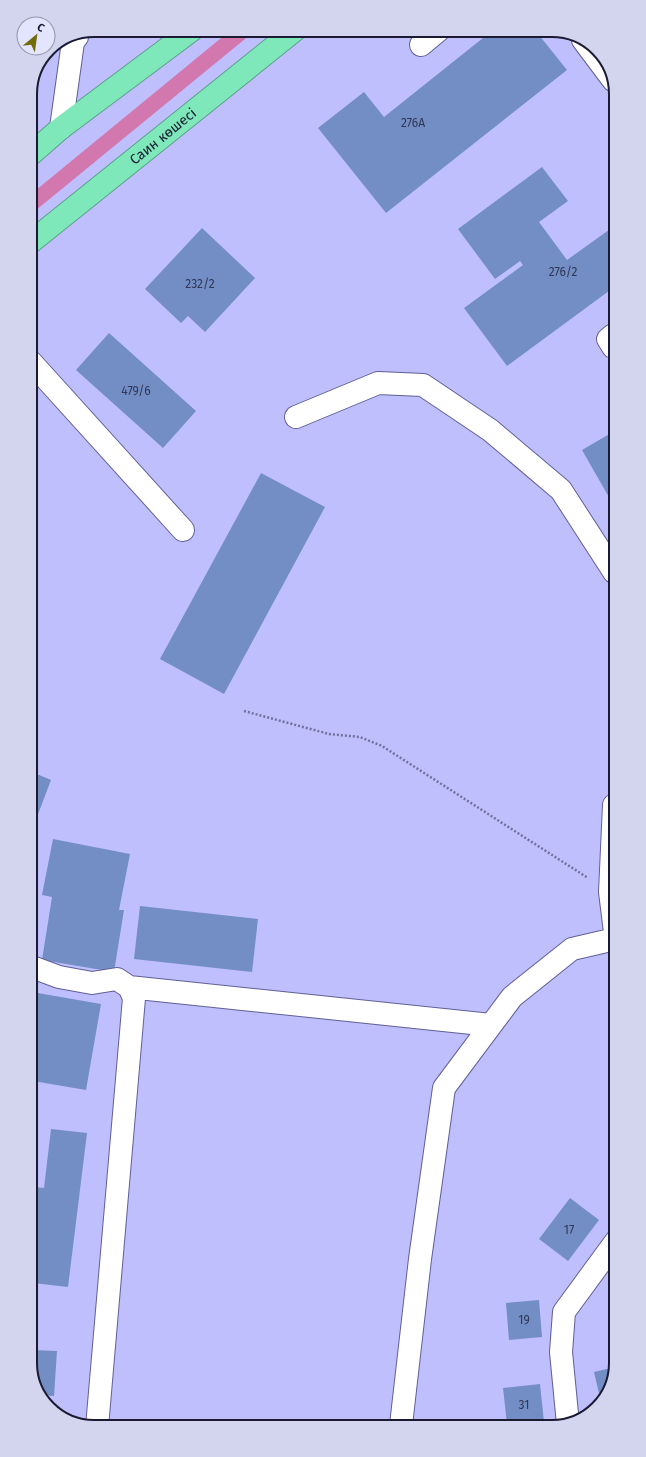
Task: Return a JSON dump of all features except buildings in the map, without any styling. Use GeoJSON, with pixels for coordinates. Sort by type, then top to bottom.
{"type":"FeatureCollection","features":[{"type":"Feature","properties":{"kind":"highway"},"geometry":{"type":"LineString","coordinates":[[37,149],[61,128],[183,37]]}},
{"type":"Feature","properties":{"kind":"highway","name":"Саин көшесі"},"geometry":{"type":"LineString","coordinates":[[37,236],[286,37]]}},
{"type":"Feature","properties":{"kind":"street"},"geometry":{"type":"LineString","coordinates":[[421,45],[431,37]]}},
{"type":"Feature","properties":{"kind":"street"},"geometry":{"type":"LineString","coordinates":[[61,128],[74,40]]}},
{"type":"Feature","properties":{"kind":"street"},"geometry":{"type":"LineString","coordinates":[[37,369],[183,530]]}},
{"type":"Feature","properties":{"kind":"street"},"geometry":{"type":"LineString","coordinates":[[296,417],[378,383],[423,385],[490,430],[561,490],[609,564]]}},
{"type":"Feature","properties":{"kind":"street"},"geometry":{"type":"LineString","coordinates":[[402,1420],[420,1258],[444,1088],[512,998],[572,949],[609,940]]}},
{"type":"Feature","properties":{"kind":"street"},"geometry":{"type":"LineString","coordinates":[[37,969],[58,978],[92,983],[117,979],[129,987],[491,1025]]}},
{"type":"Feature","properties":{"kind":"street"},"geometry":{"type":"LineString","coordinates":[[98,1420],[134,998],[129,987]]}},
{"type":"Feature","properties":{"kind":"street"},"geometry":{"type":"LineString","coordinates":[[567,1418],[561,1352],[564,1312],[609,1251]]}},
{"type":"Feature","properties":{"kind":"path"},"geometry":{"type":"LineString","coordinates":[[244,711],[329,734],[360,737],[382,746],[609,891]]}},
{"type":"Feature","properties":{"kind":"shaded area"},"geometry":{"type":"Polygon","coordinates":[[[222,37],[247,37],[37,209],[37,189],[222,37]]]}}]}
